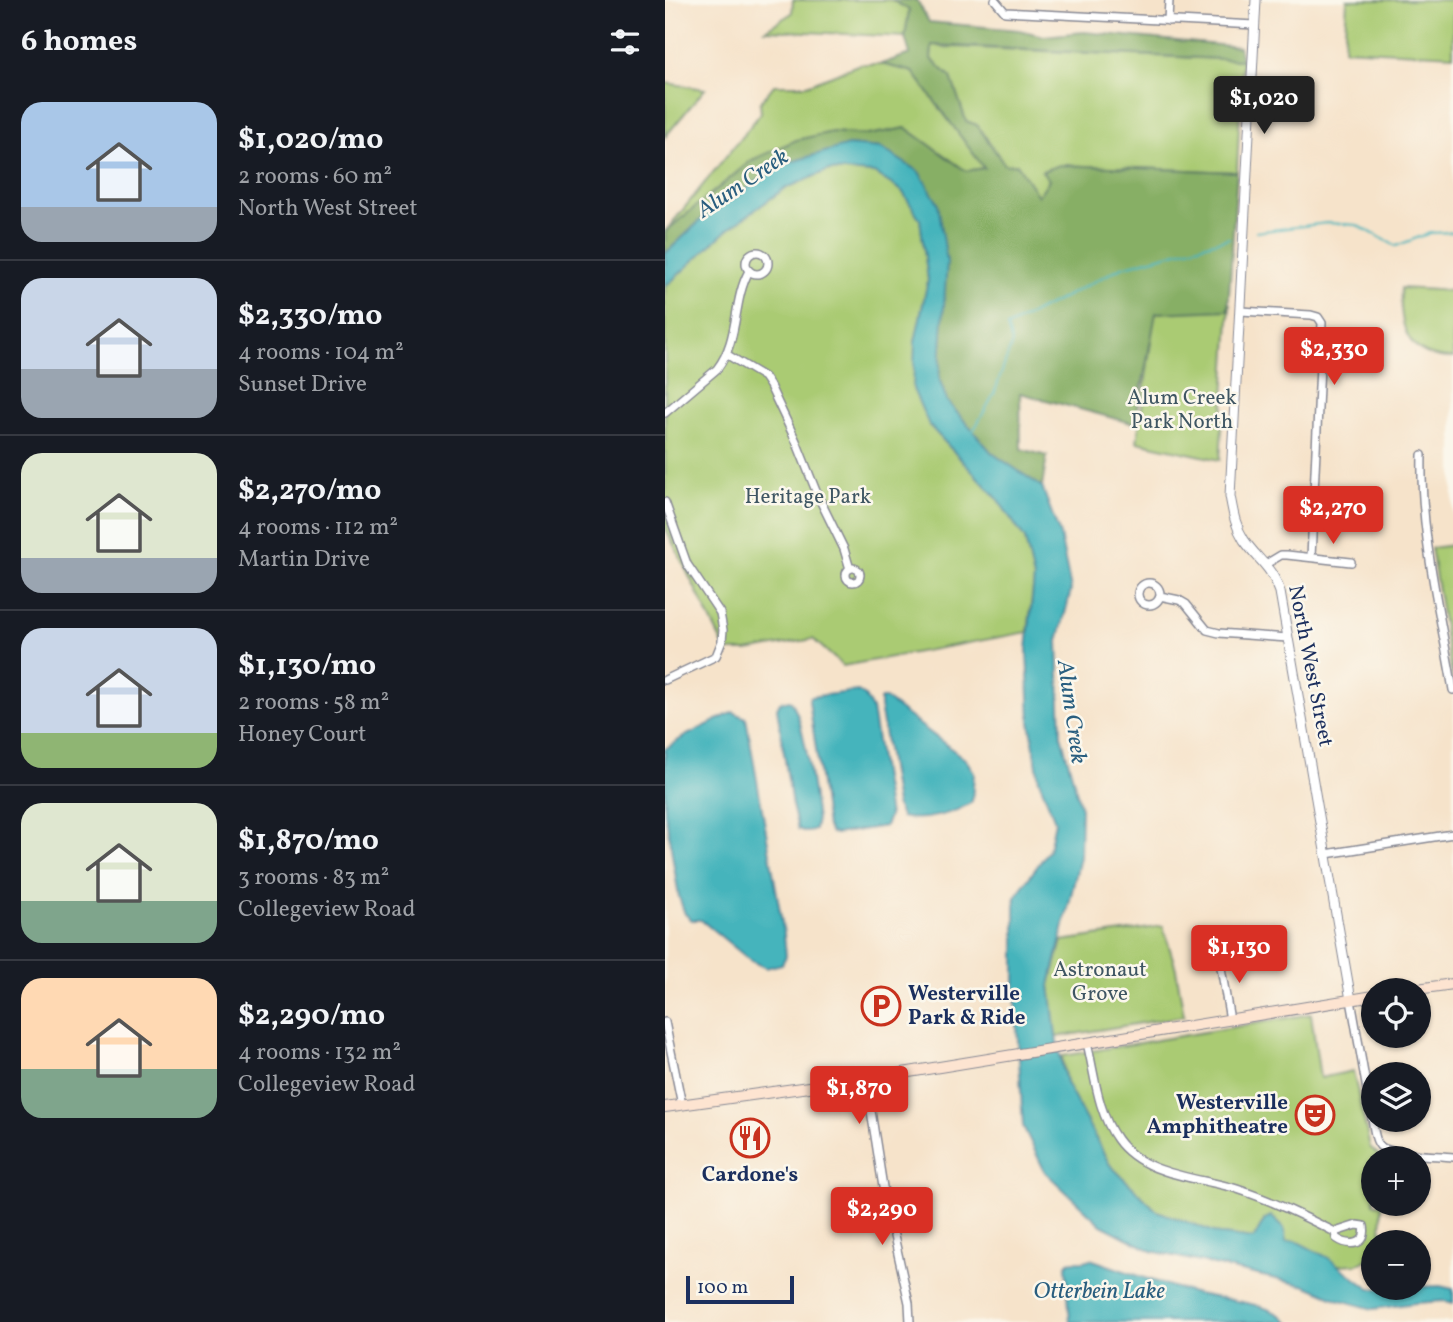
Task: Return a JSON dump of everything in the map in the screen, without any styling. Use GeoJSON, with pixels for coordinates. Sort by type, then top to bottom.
{"type":"FeatureCollection","features":[{"type":"Feature","properties":{"kind":"main road"},"geometry":{"type":"LineString","coordinates":[[1431,987],[1453,984]]}},
{"type":"Feature","properties":{"kind":"main road"},"geometry":{"type":"LineString","coordinates":[[665,1107],[866,1079],[1361,998]]}},
{"type":"Feature","properties":{"kind":"street"},"geometry":{"type":"LineString","coordinates":[[995,0],[1005,12],[1255,25]]}},
{"type":"Feature","properties":{"kind":"street"},"geometry":{"type":"LineString","coordinates":[[1168,21],[1169,0]]}},
{"type":"Feature","properties":{"kind":"street","name":"North West Street"},"geometry":{"type":"LineString","coordinates":[[1256,0],[1230,496],[1233,516],[1240,531],[1250,548],[1273,574],[1280,592],[1350,1000]]}},
{"type":"Feature","properties":{"kind":"street"},"geometry":{"type":"LineString","coordinates":[[665,413],[717,369],[726,354],[734,333],[739,295],[748,271]]}},
{"type":"Feature","properties":{"kind":"street"},"geometry":{"type":"LineString","coordinates":[[1240,312],[1311,315],[1318,317],[1322,323],[1311,557]]}},
{"type":"Feature","properties":{"kind":"street"},"geometry":{"type":"LineString","coordinates":[[726,354],[764,377],[770,386],[844,549],[850,569]]}},
{"type":"Feature","properties":{"kind":"street"},"geometry":{"type":"LineString","coordinates":[[1422,455],[1421,484],[1431,565],[1453,690]]}},
{"type":"Feature","properties":{"kind":"street"},"geometry":{"type":"LineString","coordinates":[[665,502],[687,564],[720,613],[723,630],[716,656],[665,680]]}},
{"type":"Feature","properties":{"kind":"street"},"geometry":{"type":"LineString","coordinates":[[1266,564],[1281,555],[1351,562]]}},
{"type":"Feature","properties":{"kind":"street"},"geometry":{"type":"LineString","coordinates":[[1160,596],[1186,604],[1207,630],[1288,638]]}},
{"type":"Feature","properties":{"kind":"street"},"geometry":{"type":"LineString","coordinates":[[1326,854],[1453,834]]}},
{"type":"Feature","properties":{"kind":"street"},"geometry":{"type":"LineString","coordinates":[[1219,956],[1230,1020]]}},
{"type":"Feature","properties":{"kind":"street"},"geometry":{"type":"LineString","coordinates":[[1350,1000],[1378,1144],[1400,1153],[1453,1157]]}},
{"type":"Feature","properties":{"kind":"street"},"geometry":{"type":"LineString","coordinates":[[665,1022],[682,1105]]}},
{"type":"Feature","properties":{"kind":"street"},"geometry":{"type":"LineString","coordinates":[[1087,1043],[1097,1095],[1108,1125],[1118,1141],[1137,1157],[1165,1171],[1237,1189],[1299,1213],[1335,1232]]}},
{"type":"Feature","properties":{"kind":"street"},"geometry":{"type":"LineString","coordinates":[[866,1079],[883,1187],[909,1303],[910,1322]]}},
{"type":"Feature","properties":{"kind":"green space"},"geometry":{"type":"Polygon","coordinates":[[[793,0],[892,0],[909,10],[905,37],[765,30],[792,13],[793,0]]]}},
{"type":"Feature","properties":{"kind":"green space"},"geometry":{"type":"Polygon","coordinates":[[[892,0],[917,0],[929,22],[1019,30],[1044,36],[1084,32],[1239,47],[1242,60],[932,45],[931,59],[951,77],[966,121],[977,125],[1005,165],[1017,164],[1038,196],[1049,180],[1042,171],[1060,165],[1237,172],[1228,310],[1156,313],[1135,424],[1020,393],[1021,449],[1047,456],[1042,487],[992,453],[947,401],[939,378],[942,332],[919,172],[881,148],[848,145],[702,219],[665,254],[665,232],[752,160],[796,140],[832,132],[868,135],[906,128],[966,171],[984,168],[913,72],[881,64],[910,54],[905,37],[909,10],[892,0]]]}},
{"type":"Feature","properties":{"kind":"green space"},"geometry":{"type":"Polygon","coordinates":[[[1347,0],[1453,0],[1453,55],[1344,49],[1347,0]]]}},
{"type":"Feature","properties":{"kind":"green space"},"geometry":{"type":"Polygon","coordinates":[[[932,44],[945,48],[1242,60],[1237,172],[1060,165],[1042,171],[1049,180],[1038,197],[1017,164],[1005,165],[977,125],[966,121],[951,77],[931,59],[932,44]]]}},
{"type":"Feature","properties":{"kind":"green space"},"geometry":{"type":"Polygon","coordinates":[[[860,64],[881,64],[913,72],[984,168],[966,171],[906,128],[868,135],[832,132],[752,160],[665,232],[761,113],[760,103],[774,85],[807,85],[860,64]]]}},
{"type":"Feature","properties":{"kind":"green space"},"geometry":{"type":"Polygon","coordinates":[[[665,83],[705,89],[665,137],[665,83]]]}},
{"type":"Feature","properties":{"kind":"green space","name":"Heritage Park"},"geometry":{"type":"Polygon","coordinates":[[[829,170],[874,173],[902,191],[920,219],[928,280],[915,342],[929,425],[996,497],[1025,539],[1034,578],[1028,632],[843,666],[813,639],[747,651],[726,651],[665,527],[665,287],[727,230],[784,189],[829,170]]]}},
{"type":"Feature","properties":{"kind":"green space"},"geometry":{"type":"Polygon","coordinates":[[[1401,288],[1453,291],[1453,358],[1425,353],[1409,338],[1402,316],[1401,288]]]}},
{"type":"Feature","properties":{"kind":"green space","name":"Alum Creek Park North"},"geometry":{"type":"Polygon","coordinates":[[[1230,304],[1220,460],[1137,442],[1155,313],[1230,304]]]}},
{"type":"Feature","properties":{"kind":"green space"},"geometry":{"type":"Polygon","coordinates":[[[1453,545],[1453,683],[1431,548],[1453,545]]]}},
{"type":"Feature","properties":{"kind":"green space","name":"Astronaut Grove"},"geometry":{"type":"Polygon","coordinates":[[[1163,926],[1176,969],[1184,1016],[1056,1037],[1050,985],[1062,941],[1163,926]]]}},
{"type":"Feature","properties":{"kind":"green space"},"geometry":{"type":"Polygon","coordinates":[[[1311,1014],[1320,1078],[1353,1071],[1361,1107],[1361,1132],[1367,1132],[1370,1146],[1361,1146],[1361,1216],[1382,1216],[1381,1230],[1361,1230],[1361,1262],[1358,1264],[1300,1267],[1265,1219],[1254,1239],[1222,1235],[1157,1211],[1110,1165],[1066,1083],[1062,1056],[1311,1014]]]}},
{"type":"Feature","properties":{"kind":"water"},"geometry":{"type":"Polygon","coordinates":[[[848,145],[881,148],[919,172],[938,203],[947,262],[939,378],[947,401],[992,453],[1042,487],[1060,535],[1071,590],[1058,641],[1061,735],[1081,808],[1080,857],[1050,985],[1056,1037],[1066,1083],[1110,1165],[1157,1211],[1222,1235],[1254,1239],[1265,1219],[1271,1216],[1284,1228],[1286,1242],[1296,1241],[1327,1257],[1361,1282],[1361,1300],[1431,1300],[1431,1286],[1440,1286],[1453,1289],[1453,1303],[1415,1303],[1373,1309],[1337,1299],[1307,1286],[1152,1251],[1101,1225],[1045,1172],[1023,1126],[1015,990],[1015,897],[1049,850],[1055,821],[1039,780],[1030,721],[1027,650],[1034,578],[1025,539],[996,497],[929,425],[913,389],[915,342],[928,280],[920,219],[902,191],[874,173],[829,170],[784,189],[727,230],[665,287],[665,254],[702,219],[781,165],[848,145]]]}},
{"type":"Feature","properties":{"kind":"water"},"geometry":{"type":"Polygon","coordinates":[[[858,691],[865,696],[872,709],[889,816],[885,826],[836,834],[831,833],[827,827],[809,700],[810,697],[858,691]]]}},
{"type":"Feature","properties":{"kind":"water"},"geometry":{"type":"Polygon","coordinates":[[[880,699],[886,699],[966,760],[974,772],[972,802],[938,816],[901,817],[896,804],[880,706],[880,699]]]}},
{"type":"Feature","properties":{"kind":"water"},"geometry":{"type":"Polygon","coordinates":[[[790,700],[804,738],[817,819],[815,829],[806,832],[798,829],[792,805],[777,708],[780,702],[790,700]]]}},
{"type":"Feature","properties":{"kind":"water"},"geometry":{"type":"Polygon","coordinates":[[[733,712],[746,718],[784,934],[786,956],[782,964],[766,968],[751,961],[701,920],[692,920],[685,914],[679,897],[665,811],[665,749],[733,712]]]}},
{"type":"Feature","properties":{"kind":"water","name":"Otterbein Lake"},"geometry":{"type":"Polygon","coordinates":[[[1090,1259],[1193,1293],[1257,1305],[1289,1322],[1070,1322],[1066,1266],[1069,1262],[1090,1259]]]}},
{"type":"Feature","properties":{"kind":"waterway"},"geometry":{"type":"LineString","coordinates":[[1256,232],[1327,223],[1357,225],[1396,246],[1430,233],[1453,232]]}},
{"type":"Feature","properties":{"kind":"waterway"},"geometry":{"type":"LineString","coordinates":[[972,433],[994,394],[1012,343],[1007,327],[1122,267],[1229,238]]}},
{"type":"Feature","properties":{"kind":"place","name":"Westerville Park & Ride"},"geometry":{"type":"Point","coordinates":[881,1006]}},
{"type":"Feature","properties":{"kind":"place","name":"Westerville Amphitheatre"},"geometry":{"type":"Point","coordinates":[1315,1115]}},
{"type":"Feature","properties":{"kind":"place","name":"Cardone's"},"geometry":{"type":"Point","coordinates":[750,1138]}},
{"type":"Feature","properties":{"kind":"water label","name":"Alum Creek"},"geometry":{"type":"Point","coordinates":[743,184]}},
{"type":"Feature","properties":{"kind":"water label","name":"Alum Creek"},"geometry":{"type":"Point","coordinates":[1071,712]}}]}
